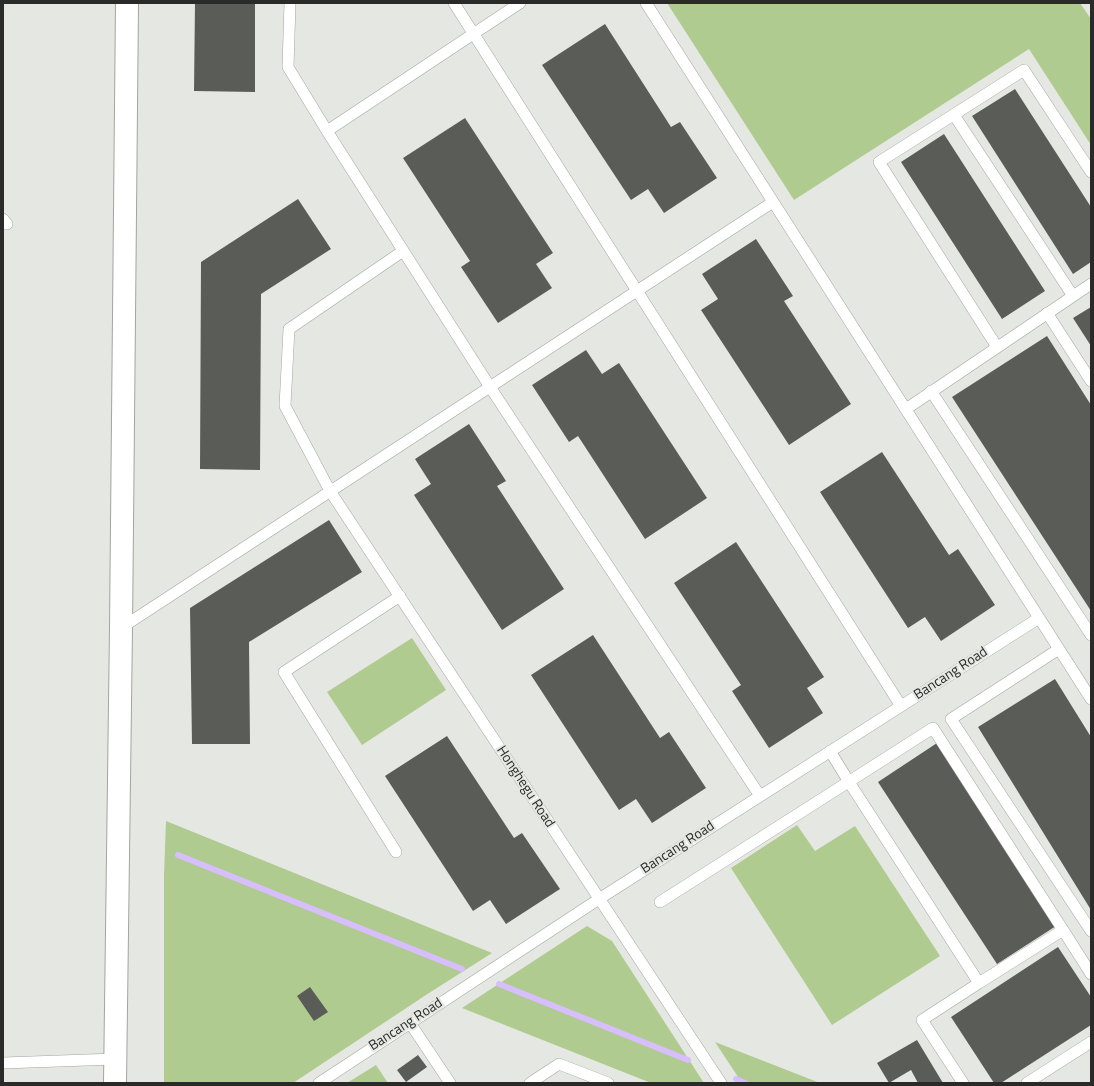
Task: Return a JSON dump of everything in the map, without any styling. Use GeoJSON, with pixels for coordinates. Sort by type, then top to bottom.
{"type":"FeatureCollection","features":[{"type":"Feature","properties":{"kind":"street"},"geometry":{"type":"LineString","coordinates":[[115,1083],[127,3]]}},
{"type":"Feature","properties":{"kind":"lane"},"geometry":{"type":"LineString","coordinates":[[290,3],[288,68],[490,387],[760,796]]}},
{"type":"Feature","properties":{"kind":"lane"},"geometry":{"type":"LineString","coordinates":[[454,3],[902,706]]}},
{"type":"Feature","properties":{"kind":"lane"},"geometry":{"type":"LineString","coordinates":[[327,131],[520,3]]}},
{"type":"Feature","properties":{"kind":"lane"},"geometry":{"type":"LineString","coordinates":[[646,3],[1091,700]]}},
{"type":"Feature","properties":{"kind":"lane"},"geometry":{"type":"LineString","coordinates":[[997,347],[879,162],[1024,70],[1091,172]]}},
{"type":"Feature","properties":{"kind":"lane"},"geometry":{"type":"LineString","coordinates":[[954,115],[1073,296]]}},
{"type":"Feature","properties":{"kind":"lane"},"geometry":{"type":"LineString","coordinates":[[121,628],[773,202]]}},
{"type":"Feature","properties":{"kind":"lane","name":"Honghegu Road"},"geometry":{"type":"LineString","coordinates":[[403,251],[289,328],[285,406],[330,491],[720,1083]]}},
{"type":"Feature","properties":{"kind":"lane"},"geometry":{"type":"LineString","coordinates":[[906,409],[1091,284]]}},
{"type":"Feature","properties":{"kind":"lane"},"geometry":{"type":"LineString","coordinates":[[1047,314],[1091,382]]}},
{"type":"Feature","properties":{"kind":"lane"},"geometry":{"type":"LineString","coordinates":[[931,392],[1091,635]]}},
{"type":"Feature","properties":{"kind":"lane"},"geometry":{"type":"LineString","coordinates":[[396,852],[284,672],[400,596]]}},
{"type":"Feature","properties":{"kind":"lane","name":"Bancang Road"},"geometry":{"type":"LineString","coordinates":[[319,1083],[599,899],[1039,618]]}},
{"type":"Feature","properties":{"kind":"lane"},"geometry":{"type":"LineString","coordinates":[[1059,649],[951,719],[1091,931]]}},
{"type":"Feature","properties":{"kind":"lane"},"geometry":{"type":"LineString","coordinates":[[660,902],[932,728],[1091,974]]}},
{"type":"Feature","properties":{"kind":"lane"},"geometry":{"type":"LineString","coordinates":[[830,751],[979,983]]}},
{"type":"Feature","properties":{"kind":"lane"},"geometry":{"type":"LineString","coordinates":[[963,1083],[922,1020],[1062,930]]}},
{"type":"Feature","properties":{"kind":"lane"},"geometry":{"type":"LineString","coordinates":[[410,1023],[450,1083]]}},
{"type":"Feature","properties":{"kind":"lane"},"geometry":{"type":"LineString","coordinates":[[1027,1083],[1091,1042]]}},
{"type":"Feature","properties":{"kind":"lane"},"geometry":{"type":"LineString","coordinates":[[3,1063],[115,1059]]}},
{"type":"Feature","properties":{"kind":"lane"},"geometry":{"type":"LineString","coordinates":[[530,1083],[559,1064],[608,1083]]}},
{"type":"Feature","properties":{"kind":"green space"},"geometry":{"type":"Polygon","coordinates":[[[667,3],[1080,3],[1091,19],[1091,145],[1029,49],[794,200],[667,3]]]}},
{"type":"Feature","properties":{"kind":"green space"},"geometry":{"type":"Polygon","coordinates":[[[412,638],[446,690],[362,745],[327,692],[412,638]]]}},
{"type":"Feature","properties":{"kind":"green space"},"geometry":{"type":"Polygon","coordinates":[[[166,821],[492,953],[293,1083],[164,1083],[164,875],[166,821]]]}},
{"type":"Feature","properties":{"kind":"green space"},"geometry":{"type":"Polygon","coordinates":[[[797,825],[815,851],[855,826],[940,956],[832,1025],[731,868],[797,825]]]}},
{"type":"Feature","properties":{"kind":"green space"},"geometry":{"type":"Polygon","coordinates":[[[587,926],[612,941],[704,1083],[651,1083],[462,1008],[587,926]]]}},
{"type":"Feature","properties":{"kind":"green space"},"geometry":{"type":"Polygon","coordinates":[[[715,1042],[820,1083],[742,1083],[715,1042]]]}},
{"type":"Feature","properties":{"kind":"green space"},"geometry":{"type":"Polygon","coordinates":[[[376,1065],[388,1083],[347,1083],[376,1065]]]}},
{"type":"Feature","properties":{"kind":"building"},"geometry":{"type":"Polygon","coordinates":[[[195,3],[255,3],[255,92],[194,91],[195,3]]]}},
{"type":"Feature","properties":{"kind":"building"},"geometry":{"type":"Polygon","coordinates":[[[605,24],[671,127],[680,122],[717,178],[664,213],[648,189],[631,200],[542,65],[605,24]]]}},
{"type":"Feature","properties":{"kind":"building"},"geometry":{"type":"Polygon","coordinates":[[[1015,89],[1091,207],[1091,262],[1073,274],[972,116],[1015,89]]]}},
{"type":"Feature","properties":{"kind":"building"},"geometry":{"type":"Polygon","coordinates":[[[465,118],[553,253],[536,264],[552,288],[498,323],[461,267],[470,261],[403,158],[465,118]]]}},
{"type":"Feature","properties":{"kind":"building"},"geometry":{"type":"Polygon","coordinates":[[[944,134],[1045,291],[1002,319],[901,162],[944,134]]]}},
{"type":"Feature","properties":{"kind":"building"},"geometry":{"type":"Polygon","coordinates":[[[298,199],[331,249],[261,294],[260,470],[200,469],[201,262],[298,199]]]}},
{"type":"Feature","properties":{"kind":"building"},"geometry":{"type":"Polygon","coordinates":[[[756,239],[793,296],[784,301],[851,404],[789,445],[701,310],[718,299],[702,274],[756,239]]]}},
{"type":"Feature","properties":{"kind":"building"},"geometry":{"type":"Polygon","coordinates":[[[1091,307],[1091,346],[1073,318],[1091,307]]]}},
{"type":"Feature","properties":{"kind":"building"},"geometry":{"type":"Polygon","coordinates":[[[1047,336],[1091,405],[1091,611],[952,397],[1047,336]]]}},
{"type":"Feature","properties":{"kind":"building"},"geometry":{"type":"Polygon","coordinates":[[[586,350],[602,374],[619,363],[707,498],[645,539],[578,436],[569,442],[532,385],[586,350]]]}},
{"type":"Feature","properties":{"kind":"building"},"geometry":{"type":"Polygon","coordinates":[[[469,424],[506,481],[497,486],[564,589],[502,630],[414,495],[431,484],[415,459],[469,424]]]}},
{"type":"Feature","properties":{"kind":"building"},"geometry":{"type":"Polygon","coordinates":[[[882,452],[949,555],[958,549],[995,605],[941,641],[925,617],[908,628],[820,492],[882,452]]]}},
{"type":"Feature","properties":{"kind":"building"},"geometry":{"type":"Polygon","coordinates":[[[329,520],[362,572],[249,642],[250,744],[192,744],[190,608],[329,520]]]}},
{"type":"Feature","properties":{"kind":"building"},"geometry":{"type":"Polygon","coordinates":[[[736,542],[824,677],[807,688],[823,713],[769,748],[732,691],[741,685],[674,583],[736,542]]]}},
{"type":"Feature","properties":{"kind":"building"},"geometry":{"type":"Polygon","coordinates":[[[593,635],[660,738],[669,732],[706,788],[652,823],[636,799],[619,810],[531,675],[593,635]]]}},
{"type":"Feature","properties":{"kind":"building"},"geometry":{"type":"Polygon","coordinates":[[[1055,679],[1091,737],[1091,910],[978,727],[1055,679]]]}},
{"type":"Feature","properties":{"kind":"building"},"geometry":{"type":"Polygon","coordinates":[[[447,736],[514,838],[522,833],[560,889],[506,924],[490,900],[473,911],[385,776],[447,736]]]}},
{"type":"Feature","properties":{"kind":"building"},"geometry":{"type":"Polygon","coordinates":[[[937,743],[1056,926],[997,964],[878,782],[937,743]]]}},
{"type":"Feature","properties":{"kind":"building"},"geometry":{"type":"Polygon","coordinates":[[[1058,947],[1091,997],[1091,1025],[1001,1083],[994,1083],[951,1017],[1058,947]]]}},
{"type":"Feature","properties":{"kind":"building"},"geometry":{"type":"Polygon","coordinates":[[[310,987],[328,1012],[314,1021],[297,996],[310,987]]]}},
{"type":"Feature","properties":{"kind":"building"},"geometry":{"type":"Polygon","coordinates":[[[917,1040],[943,1083],[918,1083],[911,1070],[889,1083],[877,1063],[917,1040]]]}},
{"type":"Feature","properties":{"kind":"building"},"geometry":{"type":"Polygon","coordinates":[[[418,1055],[427,1067],[406,1082],[397,1070],[418,1055]]]}},
{"type":"Feature","properties":{"kind":"waterway"},"geometry":{"type":"LineString","coordinates":[[178,855],[462,969]]}},
{"type":"Feature","properties":{"kind":"waterway"},"geometry":{"type":"LineString","coordinates":[[499,984],[688,1060]]}},
{"type":"Feature","properties":{"kind":"waterway"},"geometry":{"type":"LineString","coordinates":[[736,1079],[745,1083]]}}]}
